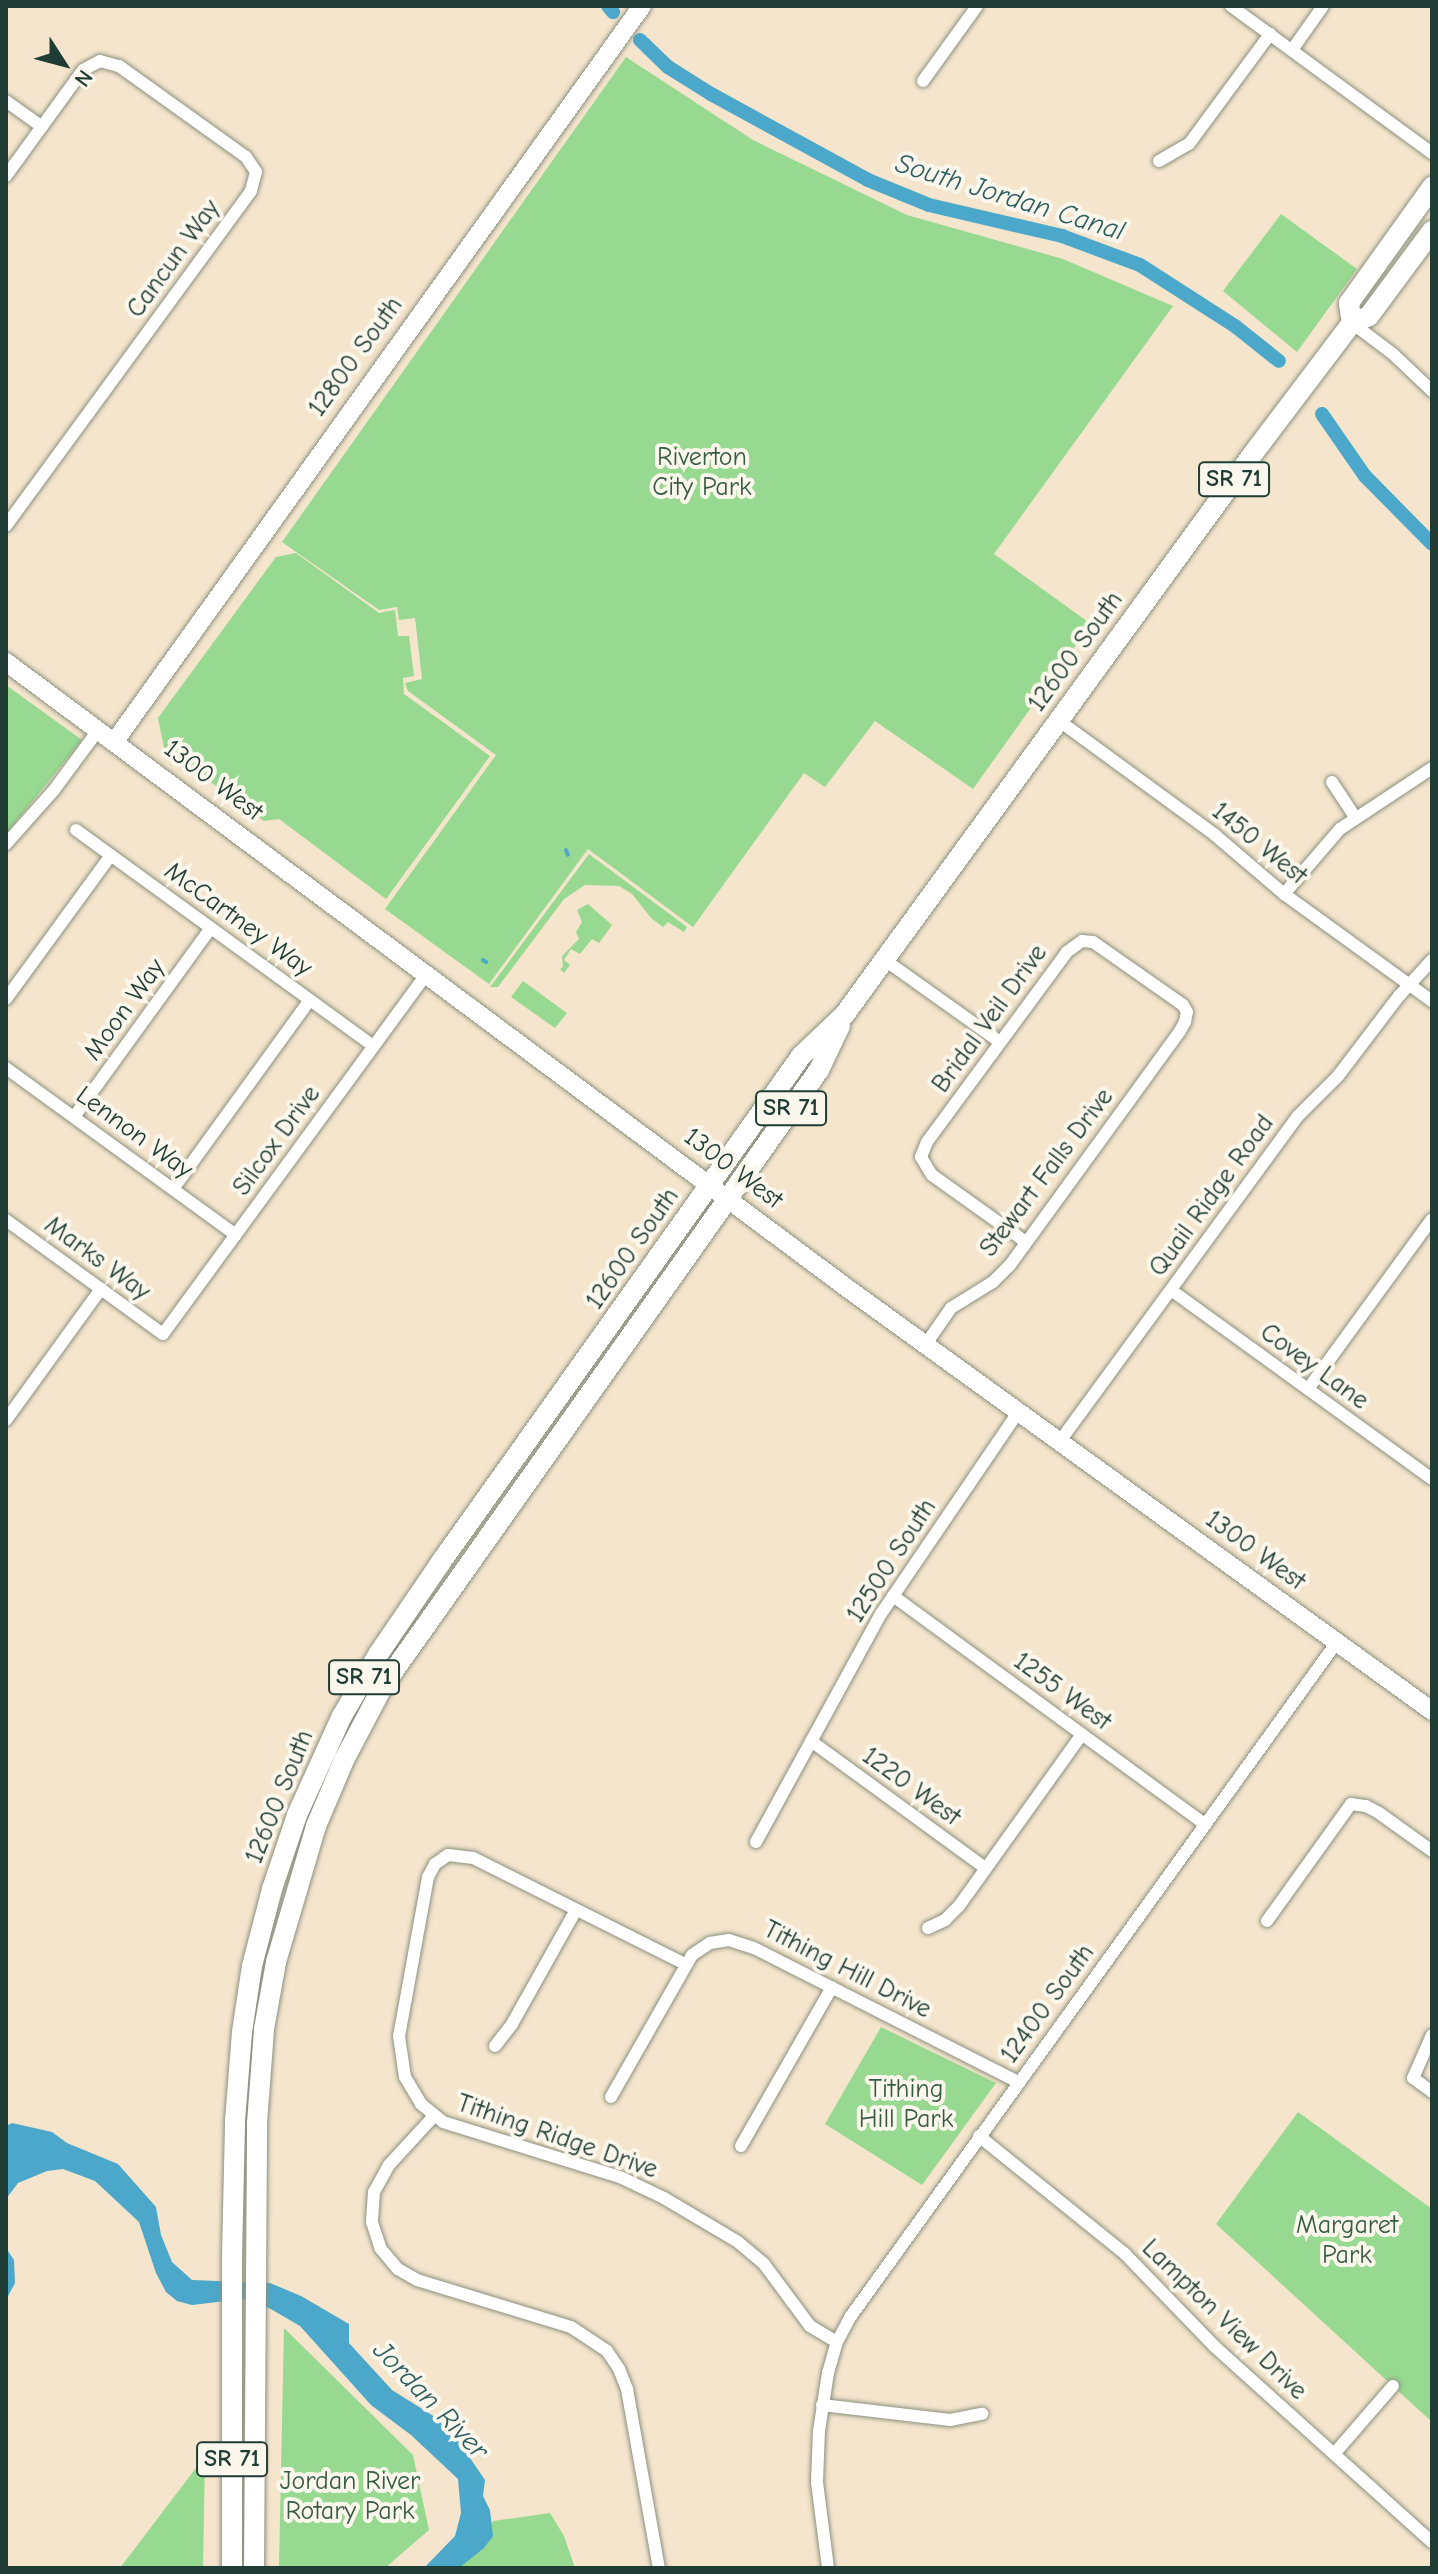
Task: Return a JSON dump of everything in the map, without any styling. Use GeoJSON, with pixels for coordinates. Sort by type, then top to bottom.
{"type":"FeatureCollection","features":[{"type":"Feature","properties":{"kind":"main road","name":"12600 South"},"geometry":{"type":"LineString","coordinates":[[1352,323],[1349,303],[1432,187]]}},
{"type":"Feature","properties":{"kind":"main road","name":"12600 South"},"geometry":{"type":"LineString","coordinates":[[232,2568],[232,2256],[235,2121],[242,2032],[252,1966],[272,1889],[318,1766],[379,1653],[802,1055],[845,1014],[1352,323],[1369,316],[1432,231]]}},
{"type":"Feature","properties":{"kind":"main road","name":"12600 South"},"geometry":{"type":"LineString","coordinates":[[254,2568],[257,2123],[271,1989],[292,1898],[316,1826],[344,1760],[383,1686],[819,1070],[845,1014]]}},
{"type":"Feature","properties":{"kind":"street","name":"12800 South"},"geometry":{"type":"LineString","coordinates":[[115,741],[642,6]]}},
{"type":"Feature","properties":{"kind":"street"},"geometry":{"type":"LineString","coordinates":[[923,81],[977,6]]}},
{"type":"Feature","properties":{"kind":"street"},"geometry":{"type":"LineString","coordinates":[[1231,6],[1432,153]]}},
{"type":"Feature","properties":{"kind":"street"},"geometry":{"type":"LineString","coordinates":[[1292,50],[1323,6]]}},
{"type":"Feature","properties":{"kind":"street"},"geometry":{"type":"LineString","coordinates":[[1159,161],[1189,144],[1270,34]]}},
{"type":"Feature","properties":{"kind":"street","name":"Cancun Way"},"geometry":{"type":"LineString","coordinates":[[6,526],[255,181],[256,172],[246,157],[119,66],[100,61],[83,70],[42,127]]}},
{"type":"Feature","properties":{"kind":"street"},"geometry":{"type":"LineString","coordinates":[[6,101],[42,127],[6,176]]}},
{"type":"Feature","properties":{"kind":"street"},"geometry":{"type":"LineString","coordinates":[[1352,323],[1393,354],[1432,391]]}},
{"type":"Feature","properties":{"kind":"street","name":"1300 West"},"geometry":{"type":"LineString","coordinates":[[6,662],[926,1344],[1432,1711]]}},
{"type":"Feature","properties":{"kind":"street","name":"1450 West"},"geometry":{"type":"LineString","coordinates":[[1058,720],[1215,835],[1284,894],[1432,1001]]}},
{"type":"Feature","properties":{"kind":"street"},"geometry":{"type":"LineString","coordinates":[[6,844],[54,790],[99,729]]}},
{"type":"Feature","properties":{"kind":"street"},"geometry":{"type":"LineString","coordinates":[[1284,894],[1326,841],[1355,817],[1432,768]]}},
{"type":"Feature","properties":{"kind":"street"},"geometry":{"type":"LineString","coordinates":[[1332,782],[1355,817]]}},
{"type":"Feature","properties":{"kind":"street","name":"McCartney Way"},"geometry":{"type":"LineString","coordinates":[[76,830],[373,1046]]}},
{"type":"Feature","properties":{"kind":"street"},"geometry":{"type":"LineString","coordinates":[[6,999],[111,855]]}},
{"type":"Feature","properties":{"kind":"street","name":"Moon Way"},"geometry":{"type":"LineString","coordinates":[[74,1117],[211,928]]}},
{"type":"Feature","properties":{"kind":"street","name":"Bridal Veil Drive"},"geometry":{"type":"LineString","coordinates":[[1026,1242],[932,1175],[921,1157],[927,1142],[1067,952],[1082,941],[1102,946],[1176,999],[1187,1012]]}},
{"type":"Feature","properties":{"kind":"street"},"geometry":{"type":"LineString","coordinates":[[885,960],[1000,1042]]}},
{"type":"Feature","properties":{"kind":"street","name":"Quail Ridge Road"},"geometry":{"type":"LineString","coordinates":[[1060,1441],[1298,1116],[1347,1066],[1432,960]]}},
{"type":"Feature","properties":{"kind":"street","name":"Silcox Drive"},"geometry":{"type":"LineString","coordinates":[[163,1334],[426,974]]}},
{"type":"Feature","properties":{"kind":"street"},"geometry":{"type":"LineString","coordinates":[[173,1189],[310,1000]]}},
{"type":"Feature","properties":{"kind":"street","name":"Stewart Falls Drive"},"geometry":{"type":"LineString","coordinates":[[926,1344],[951,1308],[999,1277],[1180,1031],[1187,1012]]}},
{"type":"Feature","properties":{"kind":"street","name":"Lennon Way"},"geometry":{"type":"LineString","coordinates":[[6,1068],[236,1235]]}},
{"type":"Feature","properties":{"kind":"street"},"geometry":{"type":"LineString","coordinates":[[1308,1389],[1432,1219]]}},
{"type":"Feature","properties":{"kind":"street","name":"Marks Way"},"geometry":{"type":"LineString","coordinates":[[6,1220],[163,1334]]}},
{"type":"Feature","properties":{"kind":"street"},"geometry":{"type":"LineString","coordinates":[[6,1420],[101,1289]]}},
{"type":"Feature","properties":{"kind":"street","name":"Covey Lane"},"geometry":{"type":"LineString","coordinates":[[1171,1290],[1432,1479]]}},
{"type":"Feature","properties":{"kind":"street","name":"12500 South"},"geometry":{"type":"LineString","coordinates":[[756,1842],[893,1596],[1019,1411]]}},
{"type":"Feature","properties":{"kind":"street","name":"1255 West"},"geometry":{"type":"LineString","coordinates":[[893,1596],[1205,1824]]}},
{"type":"Feature","properties":{"kind":"street","name":"12400 South"},"geometry":{"type":"LineString","coordinates":[[828,2568],[817,2482],[822,2405],[837,2342],[866,2292],[1337,1642]]}},
{"type":"Feature","properties":{"kind":"street"},"geometry":{"type":"LineString","coordinates":[[928,1928],[945,1920],[959,1906],[1082,1734]]}},
{"type":"Feature","properties":{"kind":"street","name":"1220 West"},"geometry":{"type":"LineString","coordinates":[[811,1741],[985,1868]]}},
{"type":"Feature","properties":{"kind":"street"},"geometry":{"type":"LineString","coordinates":[[1267,1921],[1351,1804],[1366,1806],[1430,1845]]}},
{"type":"Feature","properties":{"kind":"street","name":"Tithing Ridge Drive"},"geometry":{"type":"LineString","coordinates":[[576,1910],[465,1855],[440,1859],[428,1877],[399,2036],[405,2077],[415,2096],[434,2116],[453,2126],[620,2177],[664,2198],[747,2249],[771,2273],[810,2326],[837,2342]]}},
{"type":"Feature","properties":{"kind":"street"},"geometry":{"type":"LineString","coordinates":[[495,2046],[512,2024],[576,1910],[685,1964],[611,2097]]}},
{"type":"Feature","properties":{"kind":"street","name":"Tithing Hill Drive"},"geometry":{"type":"LineString","coordinates":[[685,1964],[710,1943],[738,1941],[1018,2082]]}},
{"type":"Feature","properties":{"kind":"street"},"geometry":{"type":"LineString","coordinates":[[741,2146],[832,1987]]}},
{"type":"Feature","properties":{"kind":"street"},"geometry":{"type":"LineString","coordinates":[[1432,2035],[1413,2078],[1432,2092]]}},
{"type":"Feature","properties":{"kind":"street"},"geometry":{"type":"LineString","coordinates":[[434,2116],[389,2165],[374,2192],[372,2222],[381,2249],[398,2269],[417,2280],[571,2327],[607,2351],[627,2389],[659,2568]]}},
{"type":"Feature","properties":{"kind":"street","name":"Lampton View Drive"},"geometry":{"type":"LineString","coordinates":[[979,2136],[1125,2254],[1214,2346],[1432,2542]]}},
{"type":"Feature","properties":{"kind":"street"},"geometry":{"type":"LineString","coordinates":[[1334,2454],[1393,2386]]}},
{"type":"Feature","properties":{"kind":"street"},"geometry":{"type":"LineString","coordinates":[[822,2405],[950,2420],[982,2414]]}},
{"type":"Feature","properties":{"kind":"green space","name":"Riverton City Park"},"geometry":{"type":"Polygon","coordinates":[[[626,57],[753,140],[907,215],[1063,259],[1173,306],[994,554],[1091,624],[973,789],[875,721],[825,787],[804,773],[693,927],[588,849],[489,984],[385,909],[496,755],[408,691],[405,683],[422,679],[415,618],[399,620],[397,607],[379,610],[282,542],[626,57]]]}},
{"type":"Feature","properties":{"kind":"green space"},"geometry":{"type":"Polygon","coordinates":[[[1281,214],[1357,269],[1297,352],[1223,291],[1281,214]]]}},
{"type":"Feature","properties":{"kind":"green space"},"geometry":{"type":"Polygon","coordinates":[[[296,553],[379,613],[395,610],[398,636],[409,636],[414,676],[403,678],[404,694],[490,756],[386,899],[279,819],[264,821],[164,748],[158,718],[276,557],[296,553]]]}},
{"type":"Feature","properties":{"kind":"green space"},"geometry":{"type":"Polygon","coordinates":[[[6,685],[82,740],[6,834],[6,685]]]}},
{"type":"Feature","properties":{"kind":"green space"},"geometry":{"type":"Polygon","coordinates":[[[589,854],[687,927],[684,932],[668,922],[663,927],[651,918],[632,894],[619,886],[585,885],[564,899],[498,987],[490,987],[589,854]]]}},
{"type":"Feature","properties":{"kind":"green space"},"geometry":{"type":"Polygon","coordinates":[[[588,904],[612,925],[599,943],[592,939],[580,954],[571,949],[564,960],[570,965],[564,973],[560,969],[563,967],[562,956],[579,939],[576,932],[582,922],[577,910],[588,904]]]}},
{"type":"Feature","properties":{"kind":"green space"},"geometry":{"type":"Polygon","coordinates":[[[523,981],[567,1013],[555,1028],[511,997],[523,981]]]}},
{"type":"Feature","properties":{"kind":"green space","name":"Tithing Hill Park"},"geometry":{"type":"Polygon","coordinates":[[[881,2027],[996,2083],[922,2185],[825,2124],[881,2027]]]}},
{"type":"Feature","properties":{"kind":"green space","name":"Margaret Park"},"geometry":{"type":"Polygon","coordinates":[[[1298,2112],[1432,2209],[1432,2422],[1216,2224],[1298,2112]]]}},
{"type":"Feature","properties":{"kind":"green space","name":"Jordan River Rotary Park"},"geometry":{"type":"Polygon","coordinates":[[[284,2328],[413,2455],[429,2530],[385,2568],[279,2568],[284,2328]]]}},
{"type":"Feature","properties":{"kind":"green space"},"geometry":{"type":"Polygon","coordinates":[[[205,2456],[203,2568],[120,2568],[205,2456]]]}},
{"type":"Feature","properties":{"kind":"green space"},"geometry":{"type":"Polygon","coordinates":[[[550,2513],[564,2536],[575,2568],[459,2568],[480,2547],[493,2521],[550,2513]]]}},
{"type":"Feature","properties":{"kind":"water"},"geometry":{"type":"Polygon","coordinates":[[[12,2123],[52,2132],[67,2143],[118,2164],[156,2207],[161,2235],[172,2262],[192,2280],[270,2283],[301,2296],[349,2324],[349,2343],[392,2390],[435,2417],[457,2439],[485,2480],[483,2496],[490,2510],[493,2536],[484,2548],[459,2568],[424,2568],[455,2536],[461,2513],[458,2479],[411,2435],[371,2405],[300,2326],[269,2308],[243,2299],[192,2305],[177,2301],[166,2292],[156,2273],[139,2222],[95,2181],[63,2169],[47,2171],[18,2183],[6,2199],[6,2126],[12,2123]]]}},
{"type":"Feature","properties":{"kind":"water"},"geometry":{"type":"Polygon","coordinates":[[[6,2248],[14,2260],[15,2283],[6,2300],[6,2248]]]}},
{"type":"Feature","properties":{"kind":"waterway","name":"South Jordan Canal"},"geometry":{"type":"LineString","coordinates":[[608,6],[613,12]]}},
{"type":"Feature","properties":{"kind":"waterway","name":"South Jordan Canal"},"geometry":{"type":"LineString","coordinates":[[640,40],[668,67],[711,94],[868,180],[929,205],[1062,236],[1140,265],[1235,326],[1279,361]]}},
{"type":"Feature","properties":{"kind":"waterway","name":"South Jordan Canal"},"geometry":{"type":"LineString","coordinates":[[1322,414],[1365,476],[1432,544]]}},
{"type":"Feature","properties":{"kind":"waterway"},"geometry":{"type":"LineString","coordinates":[[566,850],[568,855]]}},
{"type":"Feature","properties":{"kind":"water label","name":"Jordan River"},"geometry":{"type":"Point","coordinates":[431,2400]}}]}
